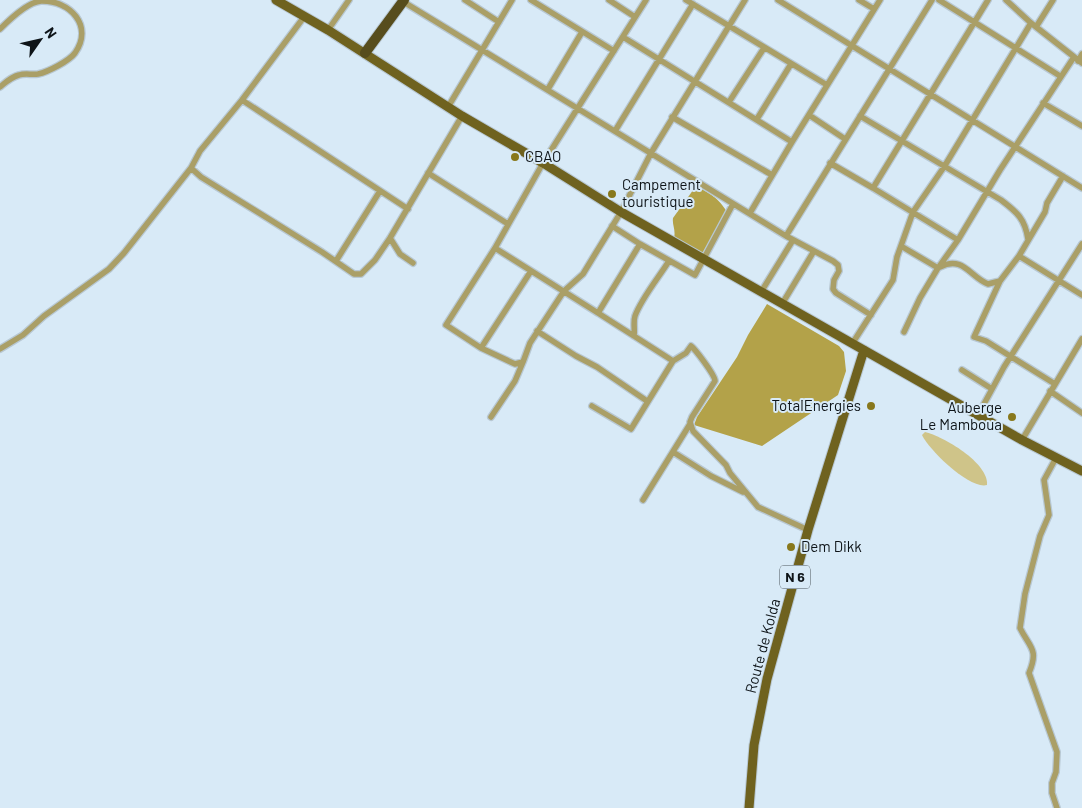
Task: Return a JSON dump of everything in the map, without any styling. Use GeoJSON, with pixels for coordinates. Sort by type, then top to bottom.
{"type":"FeatureCollection","features":[{"type":"Feature","properties":{"kind":"highway"},"geometry":{"type":"LineString","coordinates":[[365,53],[402,1]]}},
{"type":"Feature","properties":{"kind":"main road"},"geometry":{"type":"LineString","coordinates":[[276,0],[328,30],[462,116],[543,163],[621,212],[1022,440],[1082,471]]}},
{"type":"Feature","properties":{"kind":"main road","name":"Route de Kolda"},"geometry":{"type":"LineString","coordinates":[[749,808],[754,745],[762,696],[808,530],[864,350]]}},
{"type":"Feature","properties":{"kind":"street"},"geometry":{"type":"LineString","coordinates":[[328,30],[349,0]]}},
{"type":"Feature","properties":{"kind":"street"},"geometry":{"type":"LineString","coordinates":[[465,0],[499,22]]}},
{"type":"Feature","properties":{"kind":"street"},"geometry":{"type":"LineString","coordinates":[[448,107],[512,0]]}},
{"type":"Feature","properties":{"kind":"street"},"geometry":{"type":"LineString","coordinates":[[531,0],[614,51]]}},
{"type":"Feature","properties":{"kind":"street"},"geometry":{"type":"LineString","coordinates":[[608,0],[635,17]]}},
{"type":"Feature","properties":{"kind":"street"},"geometry":{"type":"LineString","coordinates":[[523,362],[515,364],[481,348],[446,325],[495,248],[543,163],[646,0]]}},
{"type":"Feature","properties":{"kind":"street"},"geometry":{"type":"LineString","coordinates":[[686,0],[827,85]]}},
{"type":"Feature","properties":{"kind":"street"},"geometry":{"type":"LineString","coordinates":[[491,417],[515,381],[530,343],[564,291],[583,274],[621,212],[672,117],[745,0]]}},
{"type":"Feature","properties":{"kind":"street"},"geometry":{"type":"LineString","coordinates":[[778,0],[1082,188]]}},
{"type":"Feature","properties":{"kind":"street"},"geometry":{"type":"LineString","coordinates":[[859,0],[874,10]]}},
{"type":"Feature","properties":{"kind":"street"},"geometry":{"type":"LineString","coordinates":[[750,213],[880,0]]}},
{"type":"Feature","properties":{"kind":"street"},"geometry":{"type":"LineString","coordinates":[[786,236],[932,0]]}},
{"type":"Feature","properties":{"kind":"street"},"geometry":{"type":"LineString","coordinates":[[939,0],[1017,47],[1060,76]]}},
{"type":"Feature","properties":{"kind":"street"},"geometry":{"type":"LineString","coordinates":[[873,188],[988,0]]}},
{"type":"Feature","properties":{"kind":"street"},"geometry":{"type":"LineString","coordinates":[[1006,0],[1033,25],[1078,60]]}},
{"type":"Feature","properties":{"kind":"street"},"geometry":{"type":"LineString","coordinates":[[852,344],[893,280],[897,257],[913,212],[944,167],[1017,47],[1053,0]]}},
{"type":"Feature","properties":{"kind":"street"},"geometry":{"type":"LineString","coordinates":[[0,29],[8,20],[29,6],[41,1],[64,2],[82,26],[82,38],[74,55],[52,69],[39,74],[18,75],[0,88]]}},
{"type":"Feature","properties":{"kind":"street"},"geometry":{"type":"LineString","coordinates":[[402,1],[786,236],[838,265],[839,271],[832,285],[836,293],[871,315]]}},
{"type":"Feature","properties":{"kind":"street"},"geometry":{"type":"LineString","coordinates":[[615,131],[693,4]]}},
{"type":"Feature","properties":{"kind":"street"},"geometry":{"type":"LineString","coordinates":[[0,349],[23,335],[44,316],[109,269],[124,253],[191,168],[200,151],[242,100],[304,17]]}},
{"type":"Feature","properties":{"kind":"street"},"geometry":{"type":"LineString","coordinates":[[548,89],[582,32]]}},
{"type":"Feature","properties":{"kind":"street"},"geometry":{"type":"LineString","coordinates":[[624,37],[792,142]]}},
{"type":"Feature","properties":{"kind":"street"},"geometry":{"type":"LineString","coordinates":[[730,102],[764,48]]}},
{"type":"Feature","properties":{"kind":"street"},"geometry":{"type":"LineString","coordinates":[[904,332],[920,298],[938,268],[958,240],[1060,76],[1082,54]]}},
{"type":"Feature","properties":{"kind":"street"},"geometry":{"type":"LineString","coordinates":[[756,119],[791,64]]}},
{"type":"Feature","properties":{"kind":"street"},"geometry":{"type":"LineString","coordinates":[[242,100],[408,209]]}},
{"type":"Feature","properties":{"kind":"street"},"geometry":{"type":"LineString","coordinates":[[1043,103],[1082,126]]}},
{"type":"Feature","properties":{"kind":"street"},"geometry":{"type":"LineString","coordinates":[[809,115],[845,139]]}},
{"type":"Feature","properties":{"kind":"street"},"geometry":{"type":"LineString","coordinates":[[191,168],[201,178],[354,274],[362,274],[375,260],[390,238],[462,116]]}},
{"type":"Feature","properties":{"kind":"street"},"geometry":{"type":"LineString","coordinates":[[860,116],[986,193],[1001,200],[1016,211],[1026,225],[1028,239]]}},
{"type":"Feature","properties":{"kind":"street"},"geometry":{"type":"LineString","coordinates":[[672,117],[772,175]]}},
{"type":"Feature","properties":{"kind":"street"},"geometry":{"type":"LineString","coordinates":[[830,163],[958,240]]}},
{"type":"Feature","properties":{"kind":"street"},"geometry":{"type":"LineString","coordinates":[[428,173],[508,224]]}},
{"type":"Feature","properties":{"kind":"street"},"geometry":{"type":"LineString","coordinates":[[1055,384],[986,341],[974,337],[1000,281],[1019,256],[1045,212],[1046,202],[1063,176]]}},
{"type":"Feature","properties":{"kind":"street"},"geometry":{"type":"LineString","coordinates":[[336,261],[380,192]]}},
{"type":"Feature","properties":{"kind":"street"},"geometry":{"type":"LineString","coordinates":[[612,226],[694,275],[734,204]]}},
{"type":"Feature","properties":{"kind":"street"},"geometry":{"type":"LineString","coordinates":[[390,238],[400,254],[413,263]]}},
{"type":"Feature","properties":{"kind":"street"},"geometry":{"type":"LineString","coordinates":[[761,292],[793,240]]}},
{"type":"Feature","properties":{"kind":"street"},"geometry":{"type":"LineString","coordinates":[[598,313],[640,244]]}},
{"type":"Feature","properties":{"kind":"street"},"geometry":{"type":"LineString","coordinates":[[978,415],[992,389],[1082,244]]}},
{"type":"Feature","properties":{"kind":"street"},"geometry":{"type":"LineString","coordinates":[[901,246],[938,268]]}},
{"type":"Feature","properties":{"kind":"street"},"geometry":{"type":"LineString","coordinates":[[495,248],[673,361]]}},
{"type":"Feature","properties":{"kind":"street"},"geometry":{"type":"LineString","coordinates":[[782,304],[814,251]]}},
{"type":"Feature","properties":{"kind":"street"},"geometry":{"type":"LineString","coordinates":[[1019,256],[1082,295]]}},
{"type":"Feature","properties":{"kind":"street"},"geometry":{"type":"LineString","coordinates":[[634,336],[636,326],[634,319],[639,308],[669,261]]}},
{"type":"Feature","properties":{"kind":"street"},"geometry":{"type":"LineString","coordinates":[[938,268],[947,263],[956,264],[971,271],[988,284],[1000,281]]}},
{"type":"Feature","properties":{"kind":"street"},"geometry":{"type":"LineString","coordinates":[[481,348],[531,271]]}},
{"type":"Feature","properties":{"kind":"street"},"geometry":{"type":"LineString","coordinates":[[538,331],[648,401]]}},
{"type":"Feature","properties":{"kind":"street"},"geometry":{"type":"LineString","coordinates":[[1022,440],[1082,339]]}},
{"type":"Feature","properties":{"kind":"street"},"geometry":{"type":"LineString","coordinates":[[592,406],[631,429],[673,361],[691,346],[696,349],[704,364],[715,376],[715,381],[643,500]]}},
{"type":"Feature","properties":{"kind":"street"},"geometry":{"type":"LineString","coordinates":[[1076,349],[1082,353]]}},
{"type":"Feature","properties":{"kind":"street"},"geometry":{"type":"LineString","coordinates":[[962,370],[992,389]]}},
{"type":"Feature","properties":{"kind":"street"},"geometry":{"type":"LineString","coordinates":[[1050,391],[1082,413]]}},
{"type":"Feature","properties":{"kind":"street"},"geometry":{"type":"LineString","coordinates":[[690,424],[692,431],[726,464],[730,473],[758,507],[808,530]]}},
{"type":"Feature","properties":{"kind":"street"},"geometry":{"type":"LineString","coordinates":[[673,452],[747,495]]}},
{"type":"Feature","properties":{"kind":"street"},"geometry":{"type":"LineString","coordinates":[[1056,458],[1044,480],[1049,514],[1040,536],[1025,594],[1020,628],[1033,648],[1033,663],[1029,674],[1057,752],[1056,772],[1052,783],[1052,793],[1057,808]]}},
{"type":"Feature","properties":{"kind":"shaded area"},"geometry":{"type":"Polygon","coordinates":[[[696,186],[717,199],[727,212],[703,252],[699,253],[674,239],[673,221],[673,218],[696,186]]]}},
{"type":"Feature","properties":{"kind":"shaded area"},"geometry":{"type":"Polygon","coordinates":[[[767,304],[839,346],[844,352],[846,371],[838,395],[762,446],[694,425],[697,417],[737,357],[767,304]]]}},
{"type":"Feature","properties":{"kind":"shaded area"},"geometry":{"type":"Polygon","coordinates":[[[925,432],[943,439],[964,452],[981,468],[986,477],[987,485],[980,485],[971,481],[951,468],[926,442],[922,435],[925,432]]]}},
{"type":"Feature","properties":{"kind":"place","name":"CBAO"},"geometry":{"type":"Point","coordinates":[515,157]}},
{"type":"Feature","properties":{"kind":"place","name":"Campement touristique"},"geometry":{"type":"Point","coordinates":[612,194]}},
{"type":"Feature","properties":{"kind":"place","name":"TotalEnergies"},"geometry":{"type":"Point","coordinates":[871,406]}},
{"type":"Feature","properties":{"kind":"place","name":"Auberge Le Mamboua"},"geometry":{"type":"Point","coordinates":[1012,417]}},
{"type":"Feature","properties":{"kind":"place","name":"Dem Dikk"},"geometry":{"type":"Point","coordinates":[791,547]}}]}
